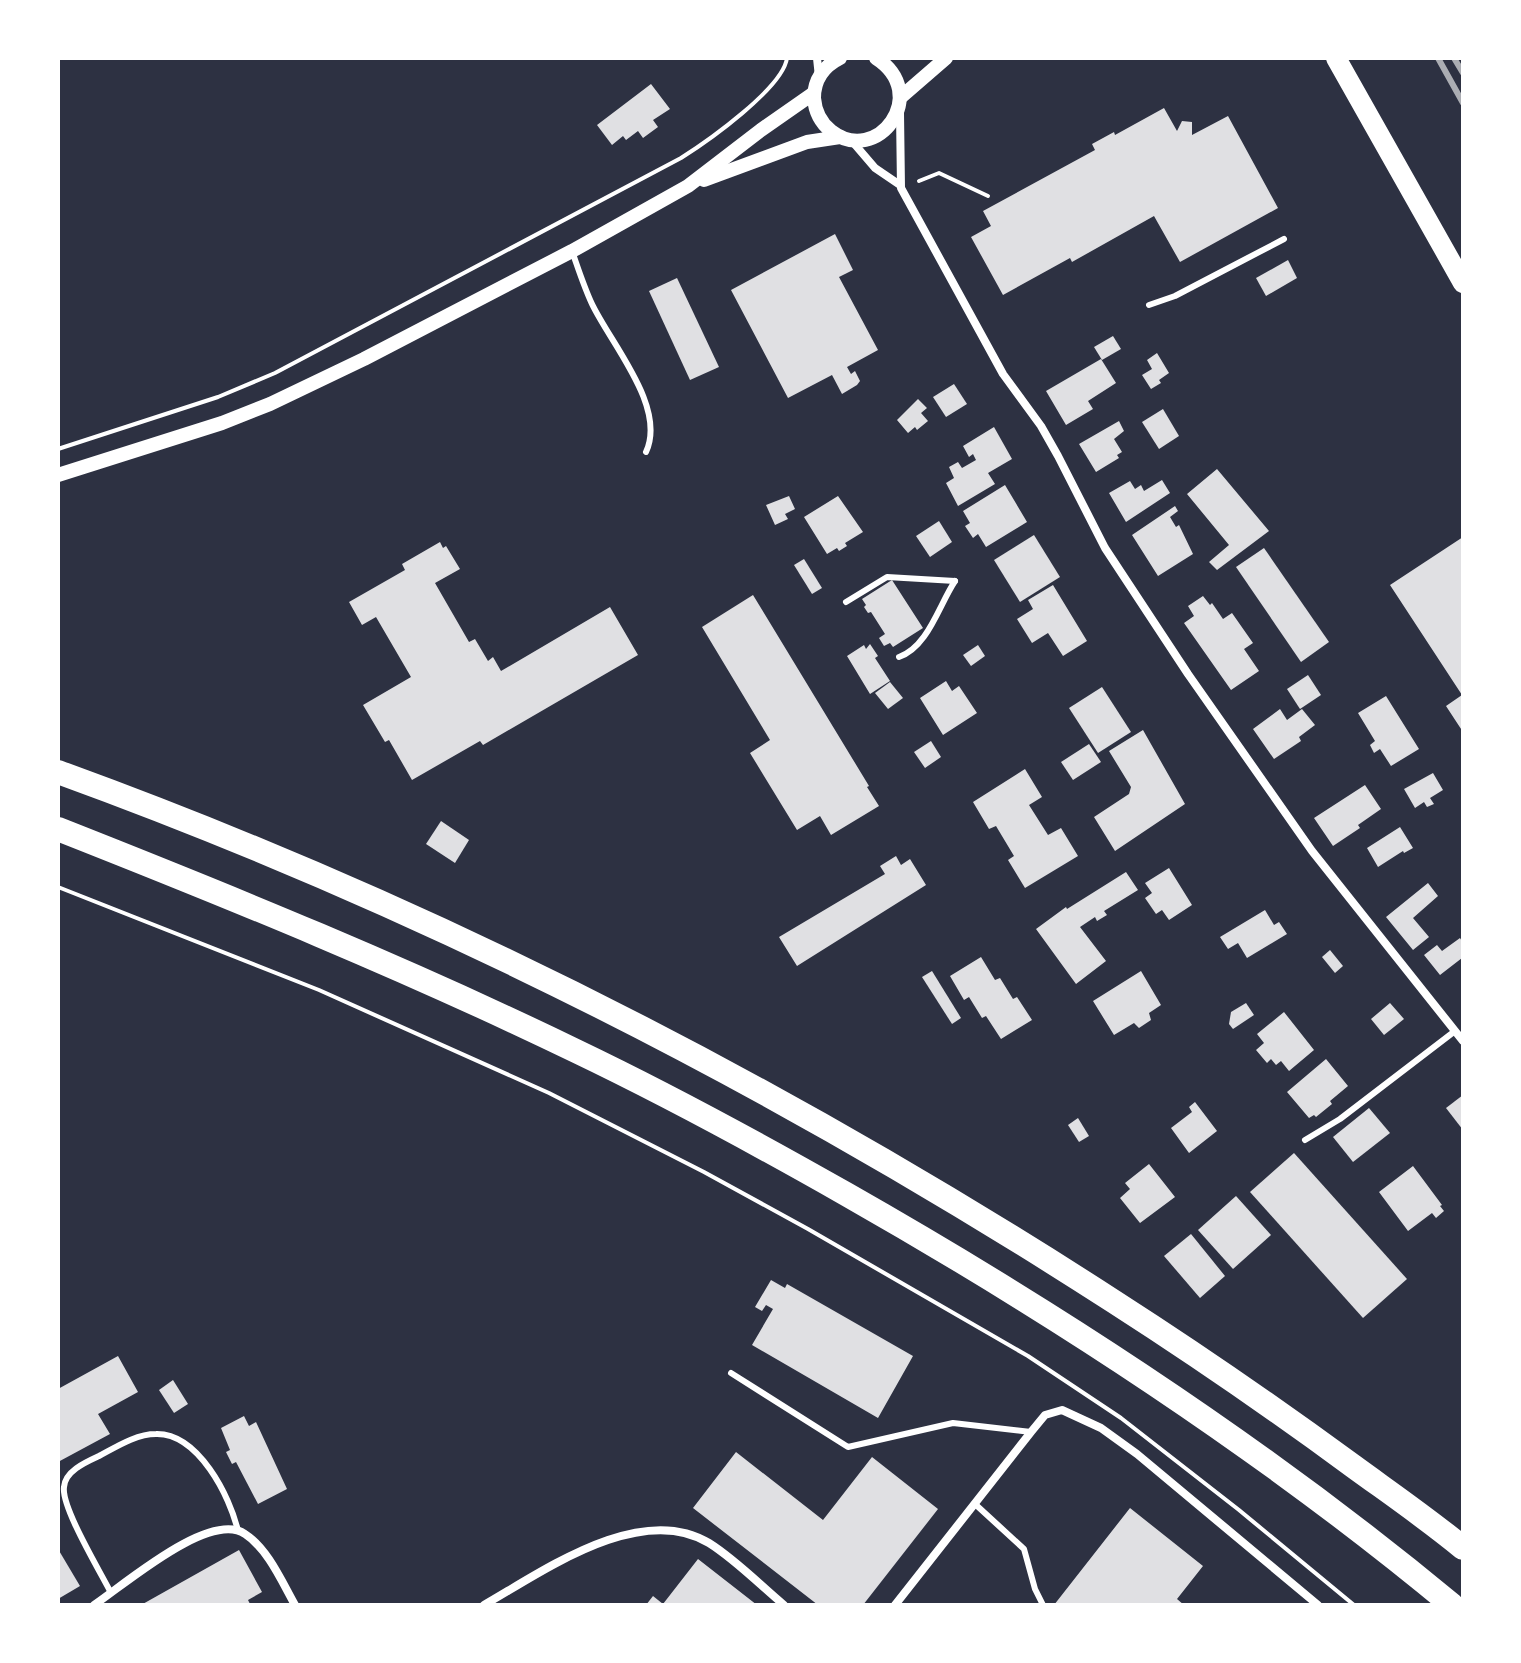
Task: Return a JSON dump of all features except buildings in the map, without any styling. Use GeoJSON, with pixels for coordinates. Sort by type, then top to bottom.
{"type":"FeatureCollection","features":[{"type":"Feature","properties":{"kind":"highway"},"geometry":{"type":"LineString","coordinates":[[58,772],[245,845],[440,930],[679,1049],[839,1136],[943,1196],[1158,1330],[1318,1441],[1463,1548]]}},
{"type":"Feature","properties":{"kind":"highway"},"geometry":{"type":"LineString","coordinates":[[58,829],[233,898],[456,995],[577,1051],[792,1164],[957,1258],[1130,1367],[1301,1486],[1452,1605]]}},
{"type":"Feature","properties":{"kind":"main road"},"geometry":{"type":"LineString","coordinates":[[1336,58],[1463,283]]}},
{"type":"Feature","properties":{"kind":"street"},"geometry":{"type":"LineString","coordinates":[[817,58],[819,77]]}},
{"type":"Feature","properties":{"kind":"street"},"geometry":{"type":"LineString","coordinates":[[840,58],[819,77],[814,93],[823,124],[845,138],[875,168],[900,185],[1003,374],[1041,426],[1092,526],[1150,616],[1312,851],[1463,1041]]}},
{"type":"Feature","properties":{"kind":"street"},"geometry":{"type":"LineString","coordinates":[[876,58],[891,70],[900,102],[900,185]]}},
{"type":"Feature","properties":{"kind":"street"},"geometry":{"type":"LineString","coordinates":[[688,186],[807,142],[876,137],[886,130],[900,102],[946,58]]}},
{"type":"Feature","properties":{"kind":"street"},"geometry":{"type":"LineString","coordinates":[[58,475],[183,437],[270,404],[364,359],[572,251],[688,186],[814,93]]}},
{"type":"Feature","properties":{"kind":"street"},"geometry":{"type":"LineString","coordinates":[[895,1605],[1045,1415],[1062,1410],[1101,1428],[1222,1523],[1318,1605]]}},
{"type":"Feature","properties":{"kind":"street"},"geometry":{"type":"LineString","coordinates":[[94,1605],[196,1536],[221,1529],[238,1531],[255,1543],[295,1605]]}},
{"type":"Feature","properties":{"kind":"street"},"geometry":{"type":"LineString","coordinates":[[484,1605],[584,1548],[623,1534],[649,1531],[679,1533],[707,1542],[784,1605]]}},
{"type":"Feature","properties":{"kind":"lane"},"geometry":{"type":"LineString","coordinates":[[1149,305],[1175,296],[1284,239]]}},
{"type":"Feature","properties":{"kind":"lane"},"geometry":{"type":"LineString","coordinates":[[572,251],[591,304],[628,366],[648,409],[652,433],[646,452]]}},
{"type":"Feature","properties":{"kind":"lane"},"geometry":{"type":"LineString","coordinates":[[846,602],[887,577],[955,581],[924,636],[908,654],[899,657]]}},
{"type":"Feature","properties":{"kind":"lane"},"geometry":{"type":"LineString","coordinates":[[1305,1140],[1340,1119],[1455,1031]]}},
{"type":"Feature","properties":{"kind":"lane"},"geometry":{"type":"LineString","coordinates":[[731,1373],[848,1447],[953,1423],[1031,1432]]}},
{"type":"Feature","properties":{"kind":"lane"},"geometry":{"type":"LineString","coordinates":[[111,1593],[75,1522],[63,1489],[66,1479],[74,1470],[94,1458],[148,1434],[168,1435],[178,1440],[204,1460],[216,1478],[238,1531]]}},
{"type":"Feature","properties":{"kind":"lane"},"geometry":{"type":"LineString","coordinates":[[975,1504],[1024,1549],[1035,1589],[1043,1605]]}},
{"type":"Feature","properties":{"kind":"path"},"geometry":{"type":"LineString","coordinates":[[58,449],[218,397],[275,373],[671,163],[708,141],[746,109],[781,76],[787,58]]}},
{"type":"Feature","properties":{"kind":"path"},"geometry":{"type":"LineString","coordinates":[[919,181],[939,173],[988,196]]}},
{"type":"Feature","properties":{"kind":"path"},"geometry":{"type":"LineString","coordinates":[[58,887],[319,990],[549,1093],[808,1229],[1028,1356],[1121,1418],[1354,1605]]}},
{"type":"Feature","properties":{"kind":"railway"},"geometry":{"type":"LineString","coordinates":[[1438,58],[1463,103]]}},
{"type":"Feature","properties":{"kind":"railway"},"geometry":{"type":"LineString","coordinates":[[1454,58],[1463,73]]}}]}
